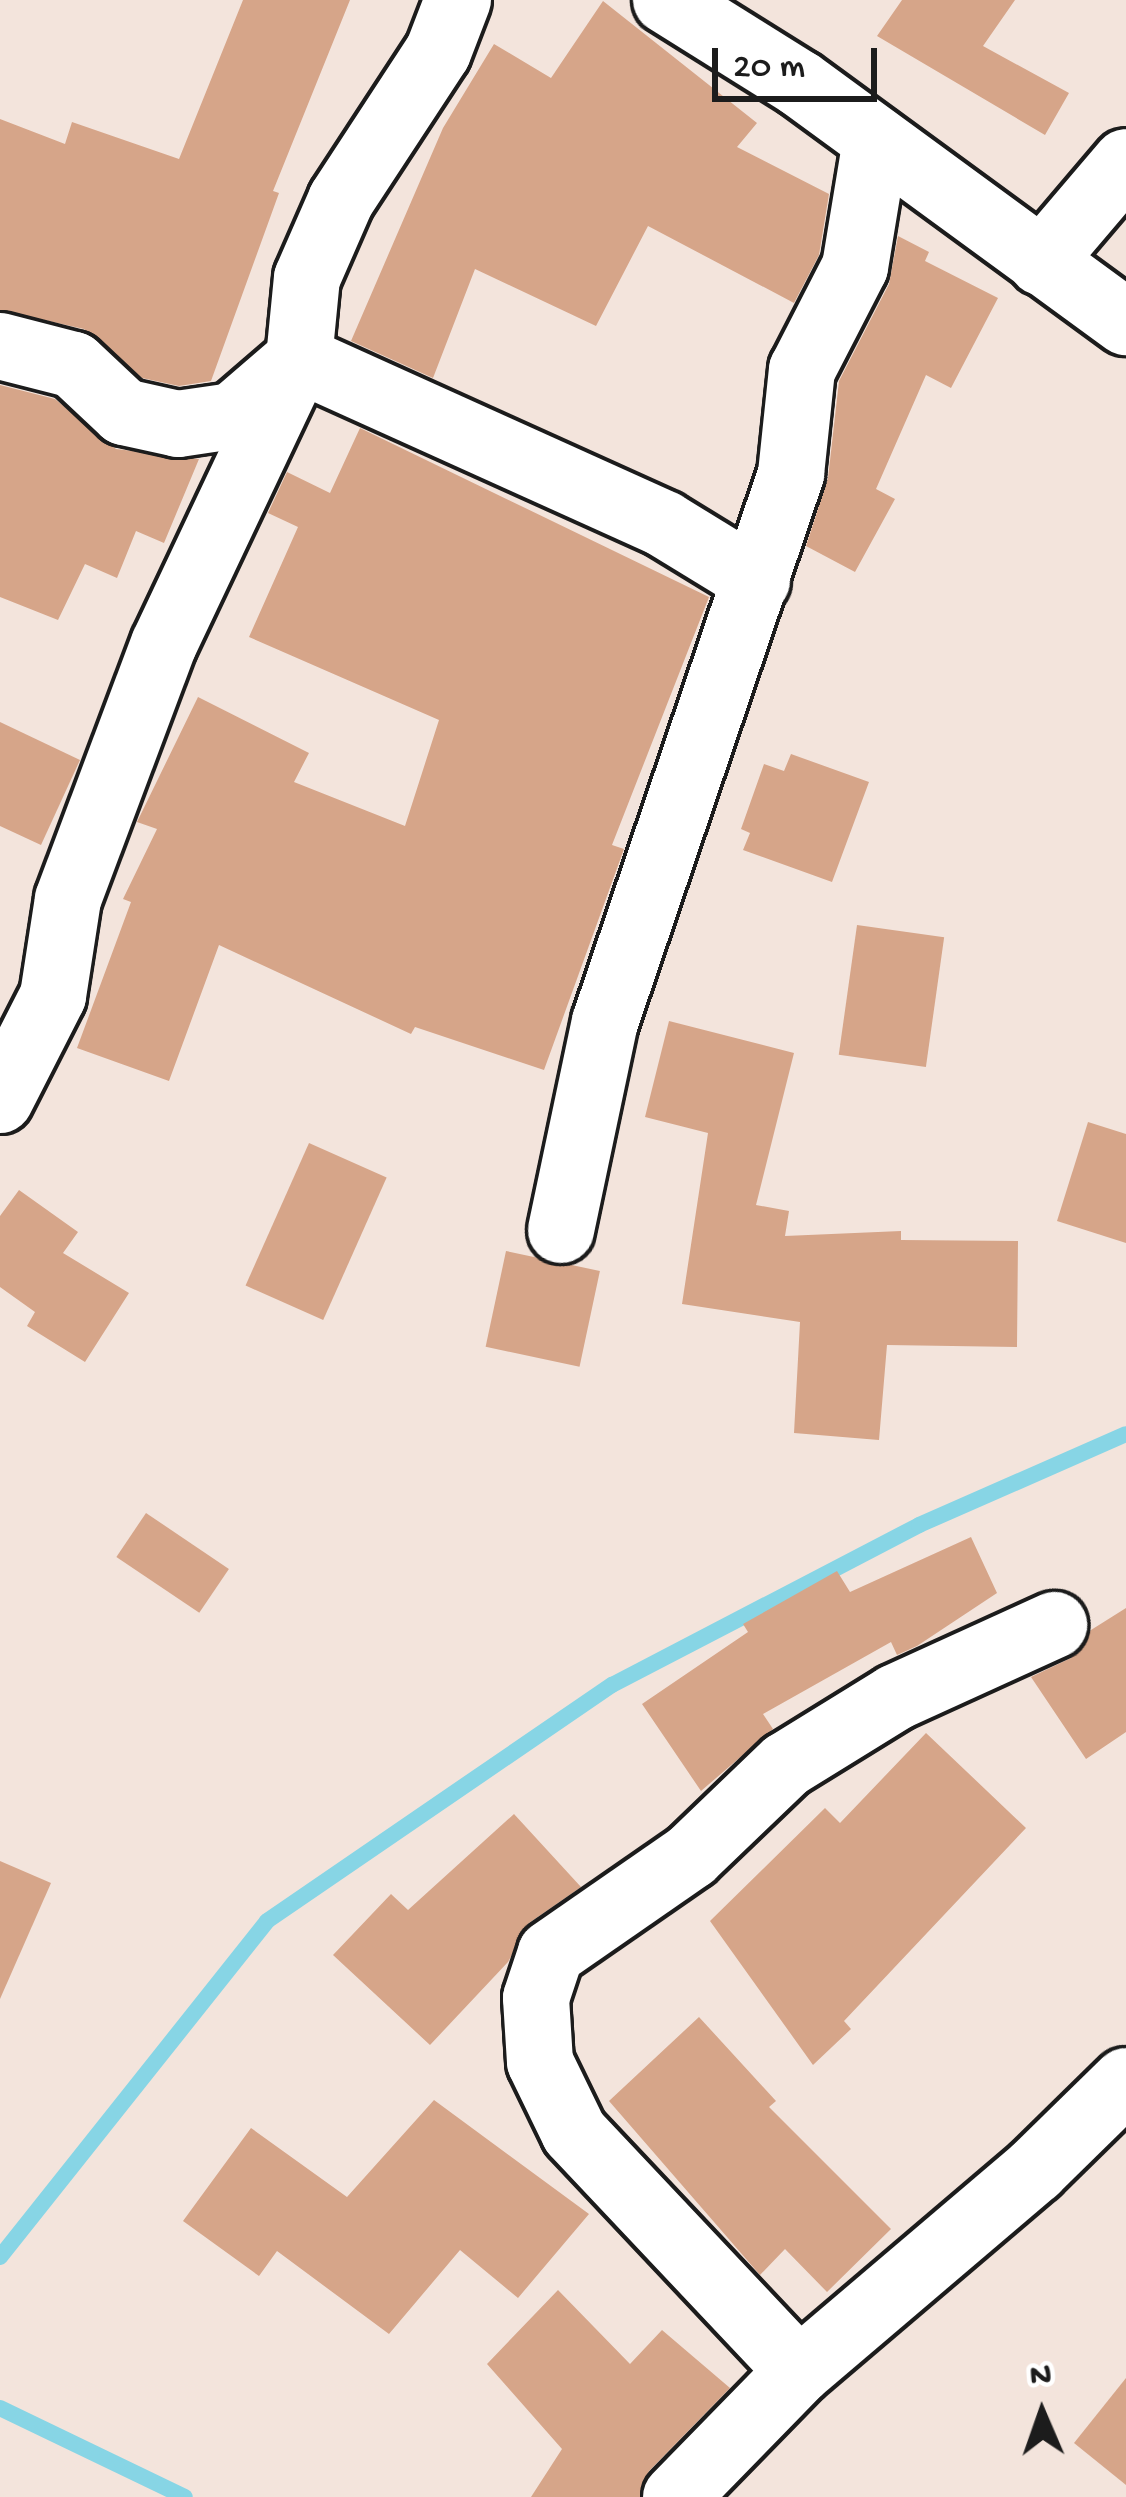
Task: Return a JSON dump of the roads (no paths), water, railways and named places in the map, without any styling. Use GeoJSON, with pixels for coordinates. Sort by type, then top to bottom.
{"type":"FeatureCollection","features":[{"type":"Feature","properties":{"kind":"street"},"geometry":{"type":"LineString","coordinates":[[0,1100],[53,996],[68,899],[164,644],[298,359],[307,278],[341,200],[438,52],[458,0]]}},
{"type":"Feature","properties":{"kind":"street"},"geometry":{"type":"LineString","coordinates":[[666,0],[876,140],[1126,322]]}},
{"type":"Feature","properties":{"kind":"street"},"geometry":{"type":"LineString","coordinates":[[561,1230],[605,1022],[790,474],[802,370],[855,267],[876,140]]}},
{"type":"Feature","properties":{"kind":"street"},"geometry":{"type":"LineString","coordinates":[[1040,262],[1126,162]]}},
{"type":"Feature","properties":{"kind":"street"},"geometry":{"type":"LineString","coordinates":[[0,346],[74,365],[124,412],[178,424],[233,416],[298,359]]}},
{"type":"Feature","properties":{"kind":"street"},"geometry":{"type":"LineString","coordinates":[[298,359],[664,524],[757,581]]}},
{"type":"Feature","properties":{"kind":"street"},"geometry":{"type":"LineString","coordinates":[[799,2371],[574,2132],[540,2062],[536,1998],[551,1954],[691,1856],[786,1765],[896,1696],[1054,1625]]}},
{"type":"Feature","properties":{"kind":"street"},"geometry":{"type":"LineString","coordinates":[[676,2497],[799,2371],[1036,2170],[1126,2081]]}},
{"type":"Feature","properties":{"kind":"waterway"},"geometry":{"type":"LineString","coordinates":[[0,2257],[267,1921],[612,1685],[919,1525],[1126,1434]]}},
{"type":"Feature","properties":{"kind":"waterway"},"geometry":{"type":"LineString","coordinates":[[0,2408],[185,2497]]}}]}
